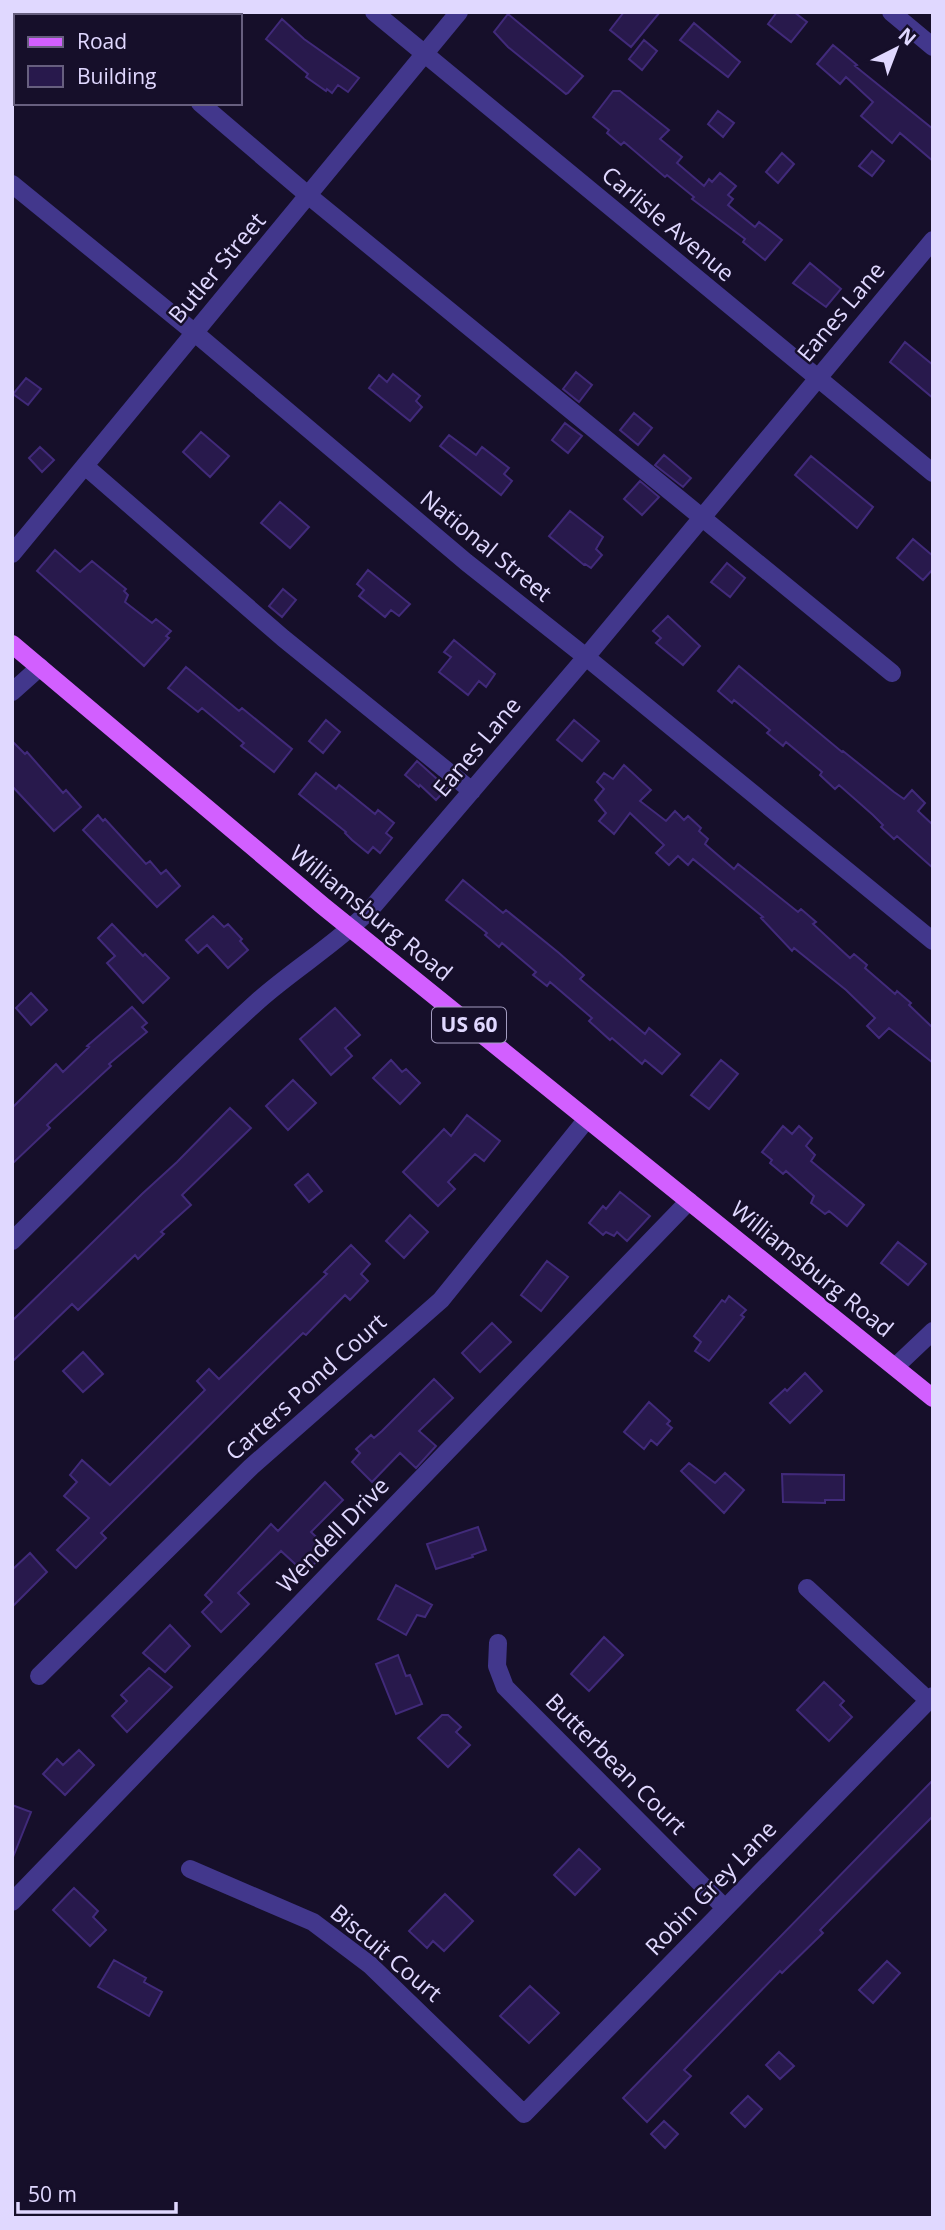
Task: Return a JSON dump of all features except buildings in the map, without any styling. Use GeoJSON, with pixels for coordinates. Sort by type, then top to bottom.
{"type":"FeatureCollection","features":[{"type":"Feature","properties":{"kind":"main road","name":"Williamsburg Road"},"geometry":{"type":"LineString","coordinates":[[12,644],[351,929],[933,1398]]}},
{"type":"Feature","properties":{"kind":"street","name":"Carlisle Avenue"},"geometry":{"type":"LineString","coordinates":[[373,12],[933,473]]}},
{"type":"Feature","properties":{"kind":"street","name":"Butler Street"},"geometry":{"type":"LineString","coordinates":[[12,554],[459,12]]}},
{"type":"Feature","properties":{"kind":"street"},"geometry":{"type":"LineString","coordinates":[[891,12],[933,47]]}},
{"type":"Feature","properties":{"kind":"street"},"geometry":{"type":"LineString","coordinates":[[202,105],[309,196],[891,673]]}},
{"type":"Feature","properties":{"kind":"street","name":"National Street"},"geometry":{"type":"LineString","coordinates":[[12,184],[195,333],[466,562],[933,942]]}},
{"type":"Feature","properties":{"kind":"street","name":"Eanes Lane"},"geometry":{"type":"LineString","coordinates":[[12,1241],[252,1006],[351,929],[370,910],[586,657],[933,240]]}},
{"type":"Feature","properties":{"kind":"street"},"geometry":{"type":"LineString","coordinates":[[85,466],[283,638],[472,791]]}},
{"type":"Feature","properties":{"kind":"street"},"geometry":{"type":"LineString","coordinates":[[12,692],[40,667]]}},
{"type":"Feature","properties":{"kind":"street","name":"Carters Pond Court"},"geometry":{"type":"LineString","coordinates":[[39,1676],[251,1467],[442,1300],[587,1119]]}},
{"type":"Feature","properties":{"kind":"street","name":"Wendell Drive"},"geometry":{"type":"LineString","coordinates":[[12,1902],[689,1201]]}},
{"type":"Feature","properties":{"kind":"street"},"geometry":{"type":"LineString","coordinates":[[895,1367],[933,1331]]}},
{"type":"Feature","properties":{"kind":"street"},"geometry":{"type":"LineString","coordinates":[[807,1588],[931,1698]]}},
{"type":"Feature","properties":{"kind":"street","name":"Butterbean Court"},"geometry":{"type":"LineString","coordinates":[[498,1643],[498,1666],[505,1687],[725,1908]]}},
{"type":"Feature","properties":{"kind":"street","name":"Robin Grey Lane"},"geometry":{"type":"LineString","coordinates":[[524,2114],[931,1698]]}},
{"type":"Feature","properties":{"kind":"street","name":"Biscuit Court"},"geometry":{"type":"LineString","coordinates":[[190,1870],[313,1922],[370,1965],[524,2114]]}}]}
